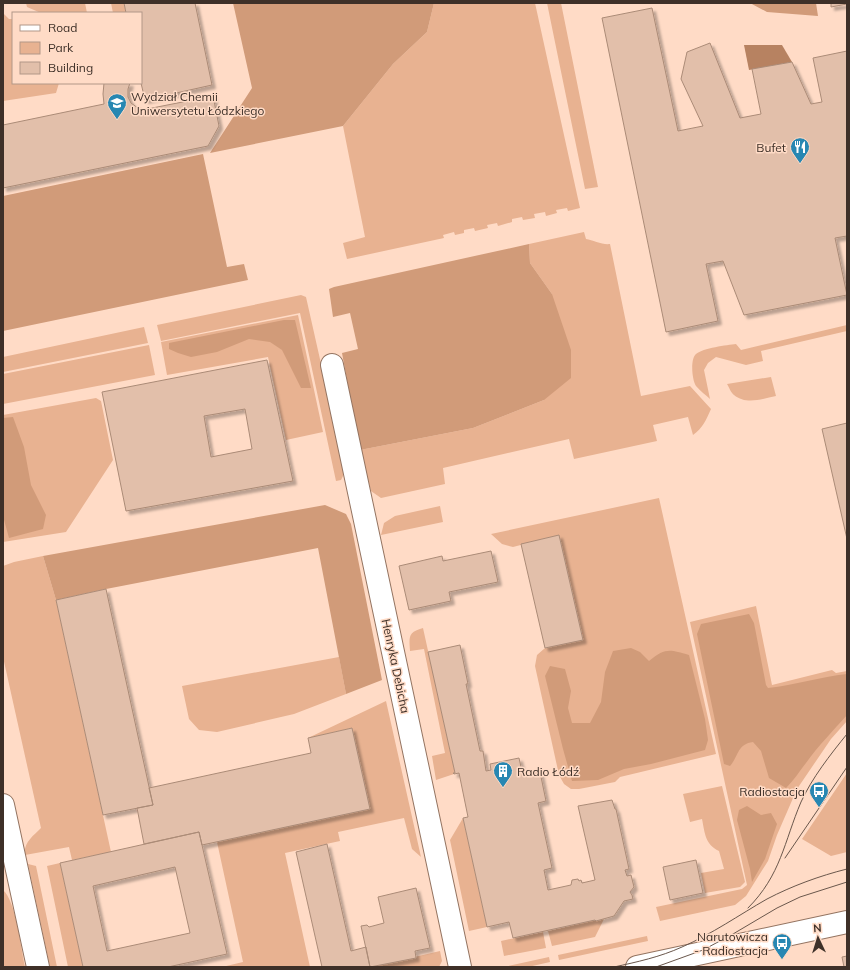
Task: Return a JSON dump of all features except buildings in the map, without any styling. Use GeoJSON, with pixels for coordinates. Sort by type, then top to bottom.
{"type":"FeatureCollection","features":[{"type":"Feature","properties":{"kind":"street","name":"Henryka Debicha"},"geometry":{"type":"LineString","coordinates":[[332,365],[460,967]]}},
{"type":"Feature","properties":{"kind":"street"},"geometry":{"type":"LineString","coordinates":[[3,805],[38,967]]}},
{"type":"Feature","properties":{"kind":"street"},"geometry":{"type":"LineString","coordinates":[[637,967],[847,922]]}},
{"type":"Feature","properties":{"kind":"green space"},"geometry":{"type":"Polygon","coordinates":[[[26,3],[85,3],[87,12],[39,12],[27,7],[26,3]]]}},
{"type":"Feature","properties":{"kind":"green space"},"geometry":{"type":"Polygon","coordinates":[[[111,3],[124,3],[126,12],[113,12],[111,3]]]}},
{"type":"Feature","properties":{"kind":"green space"},"geometry":{"type":"Polygon","coordinates":[[[434,3],[535,3],[580,208],[568,211],[567,208],[556,210],[557,213],[546,216],[545,212],[534,214],[535,218],[523,220],[522,217],[512,219],[512,222],[498,226],[497,223],[487,225],[488,228],[475,231],[474,228],[464,230],[464,233],[455,235],[454,232],[443,235],[444,238],[347,259],[343,243],[365,237],[343,126],[393,64],[427,32],[434,3]]]}},
{"type":"Feature","properties":{"kind":"green space"},"geometry":{"type":"Polygon","coordinates":[[[547,3],[561,3],[598,187],[585,189],[547,3]]]}},
{"type":"Feature","properties":{"kind":"green space"},"geometry":{"type":"Polygon","coordinates":[[[3,13],[9,19],[12,19],[12,84],[59,84],[56,93],[3,101],[3,13]]]}},
{"type":"Feature","properties":{"kind":"green space"},"geometry":{"type":"Polygon","coordinates":[[[584,232],[586,239],[604,244],[610,244],[641,396],[690,386],[711,409],[702,427],[693,435],[688,417],[653,425],[657,441],[574,459],[569,439],[443,468],[445,484],[381,498],[371,491],[360,450],[473,428],[544,400],[552,294],[530,263],[529,244],[584,232]]]}},
{"type":"Feature","properties":{"kind":"green space"},"geometry":{"type":"Polygon","coordinates":[[[301,295],[306,297],[344,466],[341,480],[336,481],[300,313],[161,341],[157,325],[301,295]]]}},
{"type":"Feature","properties":{"kind":"green space"},"geometry":{"type":"Polygon","coordinates":[[[298,315],[323,432],[286,440],[268,357],[167,375],[161,342],[298,315]]]}},
{"type":"Feature","properties":{"kind":"green space"},"geometry":{"type":"Polygon","coordinates":[[[847,325],[847,331],[761,351],[763,361],[746,365],[716,357],[708,363],[704,370],[710,399],[696,386],[692,370],[694,357],[699,352],[715,347],[736,344],[741,350],[847,325]]]}},
{"type":"Feature","properties":{"kind":"green space"},"geometry":{"type":"Polygon","coordinates":[[[144,327],[148,343],[3,372],[3,357],[144,327]]]}},
{"type":"Feature","properties":{"kind":"green space"},"geometry":{"type":"Polygon","coordinates":[[[149,345],[155,375],[3,404],[3,374],[149,345]]]}},
{"type":"Feature","properties":{"kind":"green space"},"geometry":{"type":"Polygon","coordinates":[[[771,377],[776,396],[760,400],[749,401],[739,398],[733,394],[727,384],[771,377]]]}},
{"type":"Feature","properties":{"kind":"green space"},"geometry":{"type":"Polygon","coordinates":[[[96,398],[101,401],[113,460],[66,532],[3,542],[3,415],[96,398]]]}},
{"type":"Feature","properties":{"kind":"green space"},"geometry":{"type":"Polygon","coordinates":[[[659,498],[716,754],[620,777],[615,782],[579,789],[571,789],[564,784],[559,775],[535,666],[537,655],[545,648],[583,639],[559,535],[513,547],[502,544],[491,534],[659,498]]]}},
{"type":"Feature","properties":{"kind":"green space"},"geometry":{"type":"Polygon","coordinates":[[[440,506],[443,522],[381,535],[384,523],[395,516],[440,506]]]}},
{"type":"Feature","properties":{"kind":"green space"},"geometry":{"type":"Polygon","coordinates":[[[43,556],[56,600],[111,852],[72,860],[69,847],[25,855],[27,843],[41,828],[3,657],[3,566],[14,562],[43,556]]]}},
{"type":"Feature","properties":{"kind":"green space"},"geometry":{"type":"Polygon","coordinates":[[[756,606],[772,685],[832,670],[836,673],[847,671],[847,721],[831,739],[797,789],[777,835],[768,861],[746,896],[735,905],[660,921],[656,907],[742,889],[747,885],[690,622],[756,606]]]}},
{"type":"Feature","properties":{"kind":"green space"},"geometry":{"type":"Polygon","coordinates":[[[423,628],[455,773],[436,780],[432,756],[445,753],[424,649],[410,651],[410,636],[414,631],[423,628]]]}},
{"type":"Feature","properties":{"kind":"green space"},"geometry":{"type":"Polygon","coordinates":[[[339,657],[346,694],[294,714],[217,732],[199,730],[189,719],[182,686],[339,657]]]}},
{"type":"Feature","properties":{"kind":"green space"},"geometry":{"type":"Polygon","coordinates":[[[386,701],[421,857],[412,849],[404,818],[338,832],[340,841],[285,853],[310,967],[222,967],[243,962],[217,842],[370,809],[352,728],[308,738],[386,701]]]}},
{"type":"Feature","properties":{"kind":"green space"},"geometry":{"type":"Polygon","coordinates":[[[847,773],[847,852],[831,856],[802,839],[847,773]]]}},
{"type":"Feature","properties":{"kind":"green space"},"geometry":{"type":"Polygon","coordinates":[[[722,786],[745,882],[740,887],[705,893],[701,873],[724,869],[719,851],[708,842],[706,838],[702,819],[690,822],[683,794],[722,786]]]}},
{"type":"Feature","properties":{"kind":"green space"},"geometry":{"type":"Polygon","coordinates":[[[463,818],[487,927],[469,931],[450,840],[463,818]]]}},
{"type":"Feature","properties":{"kind":"green space"},"geometry":{"type":"Polygon","coordinates":[[[60,863],[83,967],[68,967],[47,866],[60,863]]]}},
{"type":"Feature","properties":{"kind":"green space"},"geometry":{"type":"Polygon","coordinates":[[[28,864],[36,866],[57,967],[50,967],[28,864]]]}},
{"type":"Feature","properties":{"kind":"green space"},"geometry":{"type":"Polygon","coordinates":[[[3,890],[8,896],[15,914],[25,967],[3,967],[3,890]]]}},
{"type":"Feature","properties":{"kind":"green space"},"geometry":{"type":"Polygon","coordinates":[[[604,919],[595,937],[552,946],[548,931],[604,919]]]}},
{"type":"Feature","properties":{"kind":"green space"},"geometry":{"type":"Polygon","coordinates":[[[543,932],[546,948],[504,956],[501,941],[543,932]]]}},
{"type":"Feature","properties":{"kind":"green space"},"geometry":{"type":"Polygon","coordinates":[[[647,936],[648,941],[559,960],[558,955],[647,936]]]}},
{"type":"Feature","properties":{"kind":"green space"},"geometry":{"type":"Polygon","coordinates":[[[440,951],[442,961],[439,967],[372,967],[440,951]]]}},
{"type":"Feature","properties":{"kind":"green space"},"geometry":{"type":"Polygon","coordinates":[[[549,957],[550,962],[528,967],[504,967],[549,957]]]}},
{"type":"Feature","properties":{"kind":"shaded area"},"geometry":{"type":"Polygon","coordinates":[[[233,3],[434,3],[427,32],[393,64],[343,126],[210,153],[252,88],[233,3]]]}},
{"type":"Feature","properties":{"kind":"shaded area"},"geometry":{"type":"Polygon","coordinates":[[[750,3],[816,3],[818,16],[767,12],[750,3]]]}},
{"type":"Feature","properties":{"kind":"shaded area"},"geometry":{"type":"Polygon","coordinates":[[[744,45],[782,45],[792,62],[749,70],[744,45]]]}},
{"type":"Feature","properties":{"kind":"shaded area"},"geometry":{"type":"Polygon","coordinates":[[[203,154],[227,267],[244,264],[248,280],[3,331],[3,196],[203,154]]]}},
{"type":"Feature","properties":{"kind":"shaded area"},"geometry":{"type":"Polygon","coordinates":[[[529,244],[530,263],[552,294],[571,350],[571,378],[544,400],[473,428],[360,450],[342,353],[358,349],[350,313],[333,317],[329,289],[529,244]]]}},
{"type":"Feature","properties":{"kind":"shaded area"},"geometry":{"type":"Polygon","coordinates":[[[284,320],[295,320],[311,388],[301,388],[282,350],[270,342],[249,339],[217,352],[191,357],[169,349],[169,343],[284,320]]]}},
{"type":"Feature","properties":{"kind":"shaded area"},"geometry":{"type":"Polygon","coordinates":[[[13,417],[24,447],[31,485],[46,515],[43,529],[9,538],[3,516],[3,418],[13,417]]]}},
{"type":"Feature","properties":{"kind":"shaded area"},"geometry":{"type":"Polygon","coordinates":[[[325,505],[346,514],[351,524],[382,680],[346,694],[318,548],[56,600],[43,556],[325,505]]]}},
{"type":"Feature","properties":{"kind":"shaded area"},"geometry":{"type":"Polygon","coordinates":[[[749,614],[754,623],[766,685],[768,688],[847,674],[847,715],[786,788],[769,778],[761,751],[753,742],[744,745],[741,748],[730,766],[724,764],[697,634],[701,624],[749,614]]]}},
{"type":"Feature","properties":{"kind":"shaded area"},"geometry":{"type":"Polygon","coordinates":[[[631,648],[640,652],[649,661],[659,654],[668,651],[689,655],[705,719],[708,740],[705,750],[651,764],[624,769],[598,780],[572,781],[545,676],[550,666],[565,669],[571,691],[568,708],[572,723],[590,723],[601,702],[605,672],[613,651],[631,648]]]}},
{"type":"Feature","properties":{"kind":"shaded area"},"geometry":{"type":"Polygon","coordinates":[[[747,806],[761,815],[771,813],[777,824],[765,859],[752,882],[737,820],[739,810],[747,806]]]}},
{"type":"Feature","properties":{"kind":"tram line"},"geometry":{"type":"LineString","coordinates":[[748,908],[759,896],[775,871],[801,802],[810,784],[847,734]]}},
{"type":"Feature","properties":{"kind":"tram line"},"geometry":{"type":"LineString","coordinates":[[785,858],[847,767]]}},
{"type":"Feature","properties":{"kind":"tram line"},"geometry":{"type":"LineString","coordinates":[[614,967],[674,951],[704,936],[776,894],[806,882],[847,869]]}},
{"type":"Feature","properties":{"kind":"tram line"},"geometry":{"type":"LineString","coordinates":[[656,967],[703,950],[777,908],[800,897],[847,882]]}},
{"type":"Feature","properties":{"kind":"place","name":"Wydział Chemii Uniwersytetu Łódzkiego"},"geometry":{"type":"Point","coordinates":[117,120]}},
{"type":"Feature","properties":{"kind":"place","name":"Bufet"},"geometry":{"type":"Point","coordinates":[800,164]}},
{"type":"Feature","properties":{"kind":"place","name":"Radio Łódź"},"geometry":{"type":"Point","coordinates":[503,788]}},
{"type":"Feature","properties":{"kind":"place","name":"Radiostacja"},"geometry":{"type":"Point","coordinates":[819,808]}},
{"type":"Feature","properties":{"kind":"place","name":"Narutowicza - Radiostacja"},"geometry":{"type":"Point","coordinates":[782,960]}}]}
